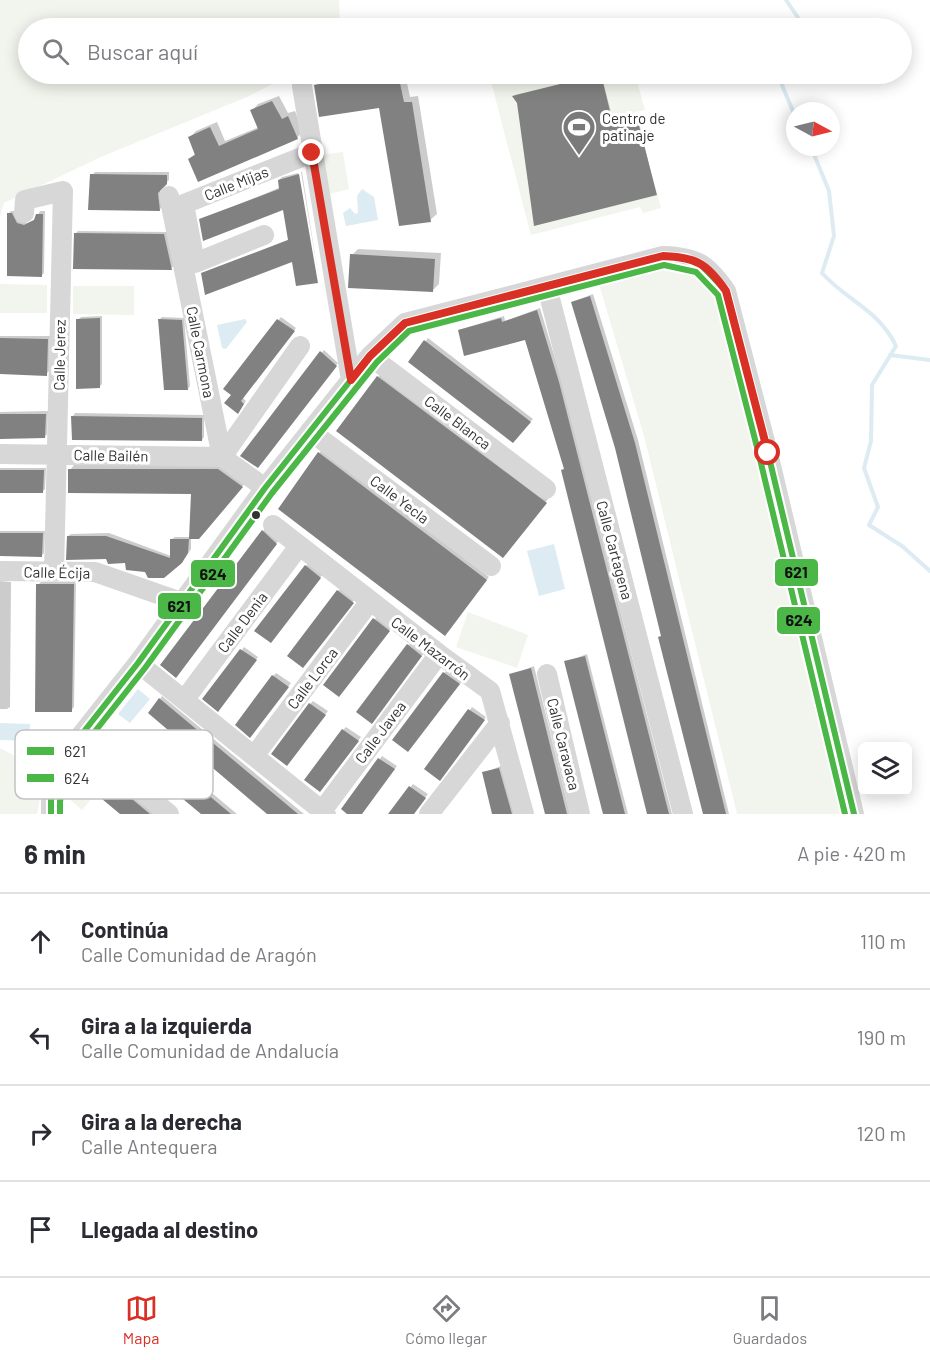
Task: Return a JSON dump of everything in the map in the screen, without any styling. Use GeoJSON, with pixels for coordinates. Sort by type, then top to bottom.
{"type":"FeatureCollection","features":[{"type":"Feature","properties":{"kind":"street"},"geometry":{"type":"LineString","coordinates":[[302,86],[351,380]]}},
{"type":"Feature","properties":{"kind":"street","name":"Calle Mijas"},"geometry":{"type":"LineString","coordinates":[[264,234],[195,263],[184,204],[312,153]]}},
{"type":"Feature","properties":{"kind":"street","name":"Calle Jerez"},"geometry":{"type":"LineString","coordinates":[[24,213],[24,200],[63,191],[54,572]]}},
{"type":"Feature","properties":{"kind":"street","name":"Calle Carmona"},"geometry":{"type":"LineString","coordinates":[[169,196],[222,457]]}},
{"type":"Feature","properties":{"kind":"street"},"geometry":{"type":"LineString","coordinates":[[85,730],[138,663],[265,488],[370,356],[405,323],[663,256],[688,257],[711,270],[726,291],[768,453],[854,814]]}},
{"type":"Feature","properties":{"kind":"street","name":"Calle Cartagena"},"geometry":{"type":"LineString","coordinates":[[547,287],[683,814]]}},
{"type":"Feature","properties":{"kind":"street"},"geometry":{"type":"LineString","coordinates":[[265,488],[222,457],[300,346]]}},
{"type":"Feature","properties":{"kind":"street","name":"Calle Blanca"},"geometry":{"type":"LineString","coordinates":[[370,356],[546,489]]}},
{"type":"Feature","properties":{"kind":"street","name":"Calle Yecla"},"geometry":{"type":"LineString","coordinates":[[310,431],[491,566]]}},
{"type":"Feature","properties":{"kind":"street","name":"Calle Bailén"},"geometry":{"type":"LineString","coordinates":[[0,454],[222,457]]}},
{"type":"Feature","properties":{"kind":"street","name":"Calle Mazarrón"},"geometry":{"type":"LineString","coordinates":[[273,525],[490,691],[524,814]]}},
{"type":"Feature","properties":{"kind":"street","name":"Calle Denia"},"geometry":{"type":"LineString","coordinates":[[185,699],[299,546]]}},
{"type":"Feature","properties":{"kind":"street","name":"Calle Écija"},"geometry":{"type":"LineString","coordinates":[[0,571],[95,572],[181,602]]}},
{"type":"Feature","properties":{"kind":"street","name":"Calle Lorca"},"geometry":{"type":"LineString","coordinates":[[254,756],[370,601]]}},
{"type":"Feature","properties":{"kind":"street","name":"Calle Javea"},"geometry":{"type":"LineString","coordinates":[[324,812],[439,654]]}},
{"type":"Feature","properties":{"kind":"street"},"geometry":{"type":"LineString","coordinates":[[138,663],[324,812]]}},
{"type":"Feature","properties":{"kind":"street","name":"Calle Caravaca"},"geometry":{"type":"LineString","coordinates":[[547,674],[580,814]]}},
{"type":"Feature","properties":{"kind":"street"},"geometry":{"type":"LineString","coordinates":[[429,814],[500,723]]}},
{"type":"Feature","properties":{"kind":"street"},"geometry":{"type":"LineString","coordinates":[[51,799],[51,814]]}},
{"type":"Feature","properties":{"kind":"street"},"geometry":{"type":"LineString","coordinates":[[151,799],[169,814]]}},
{"type":"Feature","properties":{"kind":"shaded area"},"geometry":{"type":"Polygon","coordinates":[[[0,0],[339,0],[340,18],[18,18],[18,84],[272,84],[247,97],[103,156],[4,203],[0,217],[0,0]]]}},
{"type":"Feature","properties":{"kind":"shaded area","name":"Centro de patinaje"},"geometry":{"type":"Polygon","coordinates":[[[492,84],[638,84],[645,110],[635,112],[661,208],[643,213],[640,207],[531,235],[492,84]]]}},
{"type":"Feature","properties":{"kind":"shaded area"},"geometry":{"type":"Polygon","coordinates":[[[343,152],[349,189],[329,194],[322,155],[343,152]]]}},
{"type":"Feature","properties":{"kind":"shaded area"},"geometry":{"type":"Polygon","coordinates":[[[362,189],[374,197],[378,220],[346,226],[343,213],[350,208],[355,214],[358,213],[357,196],[362,189]]]}},
{"type":"Feature","properties":{"kind":"shaded area"},"geometry":{"type":"Polygon","coordinates":[[[674,263],[697,269],[714,290],[846,814],[737,814],[644,436],[599,284],[674,263]]]}},
{"type":"Feature","properties":{"kind":"shaded area"},"geometry":{"type":"Polygon","coordinates":[[[0,284],[47,285],[47,313],[0,313],[0,284]]]}},
{"type":"Feature","properties":{"kind":"shaded area"},"geometry":{"type":"Polygon","coordinates":[[[73,286],[134,286],[134,315],[73,314],[73,286]]]}},
{"type":"Feature","properties":{"kind":"shaded area"},"geometry":{"type":"Polygon","coordinates":[[[245,319],[247,322],[226,349],[222,348],[217,325],[245,319]]]}},
{"type":"Feature","properties":{"kind":"shaded area"},"geometry":{"type":"Polygon","coordinates":[[[554,544],[565,589],[539,596],[527,551],[554,544]]]}},
{"type":"Feature","properties":{"kind":"shaded area"},"geometry":{"type":"Polygon","coordinates":[[[468,612],[528,635],[517,668],[456,647],[468,612]]]}},
{"type":"Feature","properties":{"kind":"shaded area"},"geometry":{"type":"Polygon","coordinates":[[[138,689],[150,699],[130,723],[118,714],[138,689]]]}},
{"type":"Feature","properties":{"kind":"shaded area"},"geometry":{"type":"Polygon","coordinates":[[[0,723],[30,724],[30,730],[15,730],[15,741],[0,740],[0,723]]]}},
{"type":"Feature","properties":{"kind":"shaded area"},"geometry":{"type":"Polygon","coordinates":[[[0,748],[15,756],[15,799],[40,799],[37,814],[0,814],[0,748]]]}},
{"type":"Feature","properties":{"kind":"shaded area"},"geometry":{"type":"Polygon","coordinates":[[[69,799],[91,799],[82,810],[69,799]]]}},
{"type":"Feature","properties":{"kind":"building"},"geometry":{"type":"Polygon","coordinates":[[[400,84],[404,102],[412,102],[431,222],[399,226],[379,108],[319,117],[314,85],[400,84]]]}},
{"type":"Feature","properties":{"kind":"building","name":"Centro de patinaje"},"geometry":{"type":"Polygon","coordinates":[[[561,84],[603,84],[613,124],[637,118],[657,195],[534,226],[517,103],[512,96],[561,84]]]}},
{"type":"Feature","properties":{"kind":"building"},"geometry":{"type":"Polygon","coordinates":[[[272,101],[282,119],[288,116],[298,139],[198,182],[188,159],[195,155],[188,137],[210,127],[219,146],[258,129],[250,110],[272,101]]]}},
{"type":"Feature","properties":{"kind":"building"},"geometry":{"type":"Polygon","coordinates":[[[90,174],[167,175],[167,184],[158,193],[160,211],[88,210],[90,174]]]}},
{"type":"Feature","properties":{"kind":"building"},"geometry":{"type":"Polygon","coordinates":[[[299,174],[318,283],[296,286],[292,262],[205,295],[201,273],[288,240],[283,210],[203,241],[199,219],[279,189],[278,180],[299,174]]]}},
{"type":"Feature","properties":{"kind":"building"},"geometry":{"type":"Polygon","coordinates":[[[7,213],[12,213],[17,223],[24,225],[34,220],[36,214],[43,214],[42,277],[7,276],[7,213]]]}},
{"type":"Feature","properties":{"kind":"building"},"geometry":{"type":"Polygon","coordinates":[[[74,233],[164,234],[172,270],[73,269],[74,233]]]}},
{"type":"Feature","properties":{"kind":"building"},"geometry":{"type":"Polygon","coordinates":[[[350,254],[435,259],[433,292],[348,288],[350,254]]]}},
{"type":"Feature","properties":{"kind":"building"},"geometry":{"type":"Polygon","coordinates":[[[590,296],[635,443],[726,814],[703,814],[658,637],[661,636],[615,448],[571,302],[590,296]]]}},
{"type":"Feature","properties":{"kind":"building"},"geometry":{"type":"Polygon","coordinates":[[[537,310],[559,382],[669,814],[647,814],[561,470],[564,469],[525,340],[464,356],[458,330],[501,318],[502,322],[537,310]]]}},
{"type":"Feature","properties":{"kind":"building"},"geometry":{"type":"Polygon","coordinates":[[[100,318],[100,388],[76,389],[76,319],[100,318]]]}},
{"type":"Feature","properties":{"kind":"building"},"geometry":{"type":"Polygon","coordinates":[[[158,319],[182,320],[188,390],[164,390],[158,319]]]}},
{"type":"Feature","properties":{"kind":"building"},"geometry":{"type":"Polygon","coordinates":[[[277,319],[295,331],[241,401],[244,404],[238,414],[224,403],[231,395],[223,389],[277,319]]]}},
{"type":"Feature","properties":{"kind":"building"},"geometry":{"type":"Polygon","coordinates":[[[0,338],[48,339],[47,376],[0,374],[0,338]]]}},
{"type":"Feature","properties":{"kind":"building"},"geometry":{"type":"Polygon","coordinates":[[[424,340],[531,422],[513,443],[408,362],[424,340]]]}},
{"type":"Feature","properties":{"kind":"building"},"geometry":{"type":"Polygon","coordinates":[[[320,351],[337,366],[258,468],[240,456],[320,351]]]}},
{"type":"Feature","properties":{"kind":"building"},"geometry":{"type":"Polygon","coordinates":[[[377,376],[547,503],[503,558],[336,431],[377,376]]]}},
{"type":"Feature","properties":{"kind":"building"},"geometry":{"type":"Polygon","coordinates":[[[0,414],[46,414],[45,438],[0,439],[0,414]]]}},
{"type":"Feature","properties":{"kind":"building"},"geometry":{"type":"Polygon","coordinates":[[[71,416],[202,418],[202,441],[72,440],[71,416]]]}},
{"type":"Feature","properties":{"kind":"building"},"geometry":{"type":"Polygon","coordinates":[[[318,452],[487,580],[445,636],[278,509],[318,452]]]}},
{"type":"Feature","properties":{"kind":"building"},"geometry":{"type":"Polygon","coordinates":[[[68,469],[218,469],[243,487],[199,539],[189,539],[191,494],[68,493],[68,469]]]}},
{"type":"Feature","properties":{"kind":"building"},"geometry":{"type":"Polygon","coordinates":[[[0,470],[44,470],[43,493],[0,493],[0,470]]]}},
{"type":"Feature","properties":{"kind":"building"},"geometry":{"type":"Polygon","coordinates":[[[262,530],[277,544],[176,678],[160,665],[262,530]]]}},
{"type":"Feature","properties":{"kind":"building"},"geometry":{"type":"Polygon","coordinates":[[[0,533],[43,533],[42,557],[0,556],[0,533]]]}},
{"type":"Feature","properties":{"kind":"building"},"geometry":{"type":"Polygon","coordinates":[[[67,536],[106,536],[170,558],[170,539],[189,539],[188,553],[182,563],[164,578],[148,578],[145,572],[126,570],[125,563],[108,564],[106,559],[66,560],[67,536]]]}},
{"type":"Feature","properties":{"kind":"building"},"geometry":{"type":"Polygon","coordinates":[[[305,565],[321,578],[271,643],[254,631],[305,565]]]}},
{"type":"Feature","properties":{"kind":"building"},"geometry":{"type":"Polygon","coordinates":[[[36,584],[74,584],[72,712],[35,712],[36,584]]]}},
{"type":"Feature","properties":{"kind":"building"},"geometry":{"type":"Polygon","coordinates":[[[337,590],[354,603],[303,668],[287,656],[337,590]]]}},
{"type":"Feature","properties":{"kind":"building"},"geometry":{"type":"Polygon","coordinates":[[[373,618],[390,631],[339,697],[323,685],[373,618]]]}},
{"type":"Feature","properties":{"kind":"building"},"geometry":{"type":"Polygon","coordinates":[[[407,644],[422,656],[372,724],[356,712],[407,644]]]}},
{"type":"Feature","properties":{"kind":"building"},"geometry":{"type":"Polygon","coordinates":[[[240,649],[257,660],[218,712],[202,699],[240,649]]]}},
{"type":"Feature","properties":{"kind":"building"},"geometry":{"type":"Polygon","coordinates":[[[585,656],[625,814],[603,814],[564,661],[585,656]]]}},
{"type":"Feature","properties":{"kind":"building"},"geometry":{"type":"Polygon","coordinates":[[[531,668],[567,814],[545,814],[509,674],[531,668]]]}},
{"type":"Feature","properties":{"kind":"building"},"geometry":{"type":"Polygon","coordinates":[[[443,672],[460,684],[408,752],[392,740],[443,672]]]}},
{"type":"Feature","properties":{"kind":"building"},"geometry":{"type":"Polygon","coordinates":[[[272,675],[289,687],[250,738],[235,725],[272,675]]]}},
{"type":"Feature","properties":{"kind":"building"},"geometry":{"type":"Polygon","coordinates":[[[159,698],[197,730],[168,730],[148,713],[159,698]]]}},
{"type":"Feature","properties":{"kind":"building"},"geometry":{"type":"Polygon","coordinates":[[[309,703],[326,715],[287,766],[271,754],[309,703]]]}},
{"type":"Feature","properties":{"kind":"building"},"geometry":{"type":"Polygon","coordinates":[[[468,709],[485,720],[440,781],[424,769],[468,709]]]}},
{"type":"Feature","properties":{"kind":"building"},"geometry":{"type":"Polygon","coordinates":[[[342,729],[359,741],[320,792],[304,780],[342,729]]]}},
{"type":"Feature","properties":{"kind":"building"},"geometry":{"type":"Polygon","coordinates":[[[213,743],[298,814],[267,814],[213,768],[213,743]]]}},
{"type":"Feature","properties":{"kind":"building"},"geometry":{"type":"Polygon","coordinates":[[[378,758],[395,769],[362,814],[347,814],[341,809],[378,758]]]}},
{"type":"Feature","properties":{"kind":"building"},"geometry":{"type":"Polygon","coordinates":[[[499,768],[512,814],[492,814],[482,772],[499,768]]]}},
{"type":"Feature","properties":{"kind":"building"},"geometry":{"type":"Polygon","coordinates":[[[409,786],[426,798],[414,814],[388,814],[409,786]]]}},
{"type":"Feature","properties":{"kind":"building"},"geometry":{"type":"Polygon","coordinates":[[[102,799],[132,799],[150,814],[120,814],[102,799]]]}},
{"type":"Feature","properties":{"kind":"building"},"geometry":{"type":"Polygon","coordinates":[[[183,799],[213,799],[231,814],[201,814],[183,799]]]}},
{"type":"Feature","properties":{"kind":"waterway"},"geometry":{"type":"LineString","coordinates":[[786,0],[798,18]]}},
{"type":"Feature","properties":{"kind":"waterway"},"geometry":{"type":"LineString","coordinates":[[782,84],[789,102]]}},
{"type":"Feature","properties":{"kind":"waterway"},"geometry":{"type":"LineString","coordinates":[[815,156],[829,191],[834,236],[822,273],[872,314],[896,346],[872,385],[871,441],[864,468],[878,507],[869,525],[902,546],[930,571]]}},
{"type":"Feature","properties":{"kind":"waterway"},"geometry":{"type":"LineString","coordinates":[[890,355],[930,360]]}},
{"type":"Feature","properties":{"kind":"transit line","name":"621"},"geometry":{"type":"LineString","coordinates":[[85,730],[138,663],[265,488],[370,356],[405,323],[663,256],[685,258],[700,264],[726,291],[768,453],[854,814]]}},
{"type":"Feature","properties":{"kind":"transit line","name":"624"},"geometry":{"type":"LineString","coordinates":[[96,730],[145,668],[272,493],[377,362],[409,331],[664,265],[696,272],[718,295],[845,814]]}},
{"type":"Feature","properties":{"kind":"transit line","name":"621"},"geometry":{"type":"LineString","coordinates":[[51,799],[51,814]]}},
{"type":"Feature","properties":{"kind":"transit line","name":"624"},"geometry":{"type":"LineString","coordinates":[[60,814],[61,799]]}},
{"type":"Feature","properties":{"kind":"place","name":"Centro de patinaje"},"geometry":{"type":"Point","coordinates":[579,156]}},
{"type":"Feature","properties":{"kind":"route"},"geometry":{"type":"LineString","coordinates":[[312,153],[351,380],[370,356],[405,323],[663,256],[688,257],[711,270],[726,291],[768,453]]}}]}
